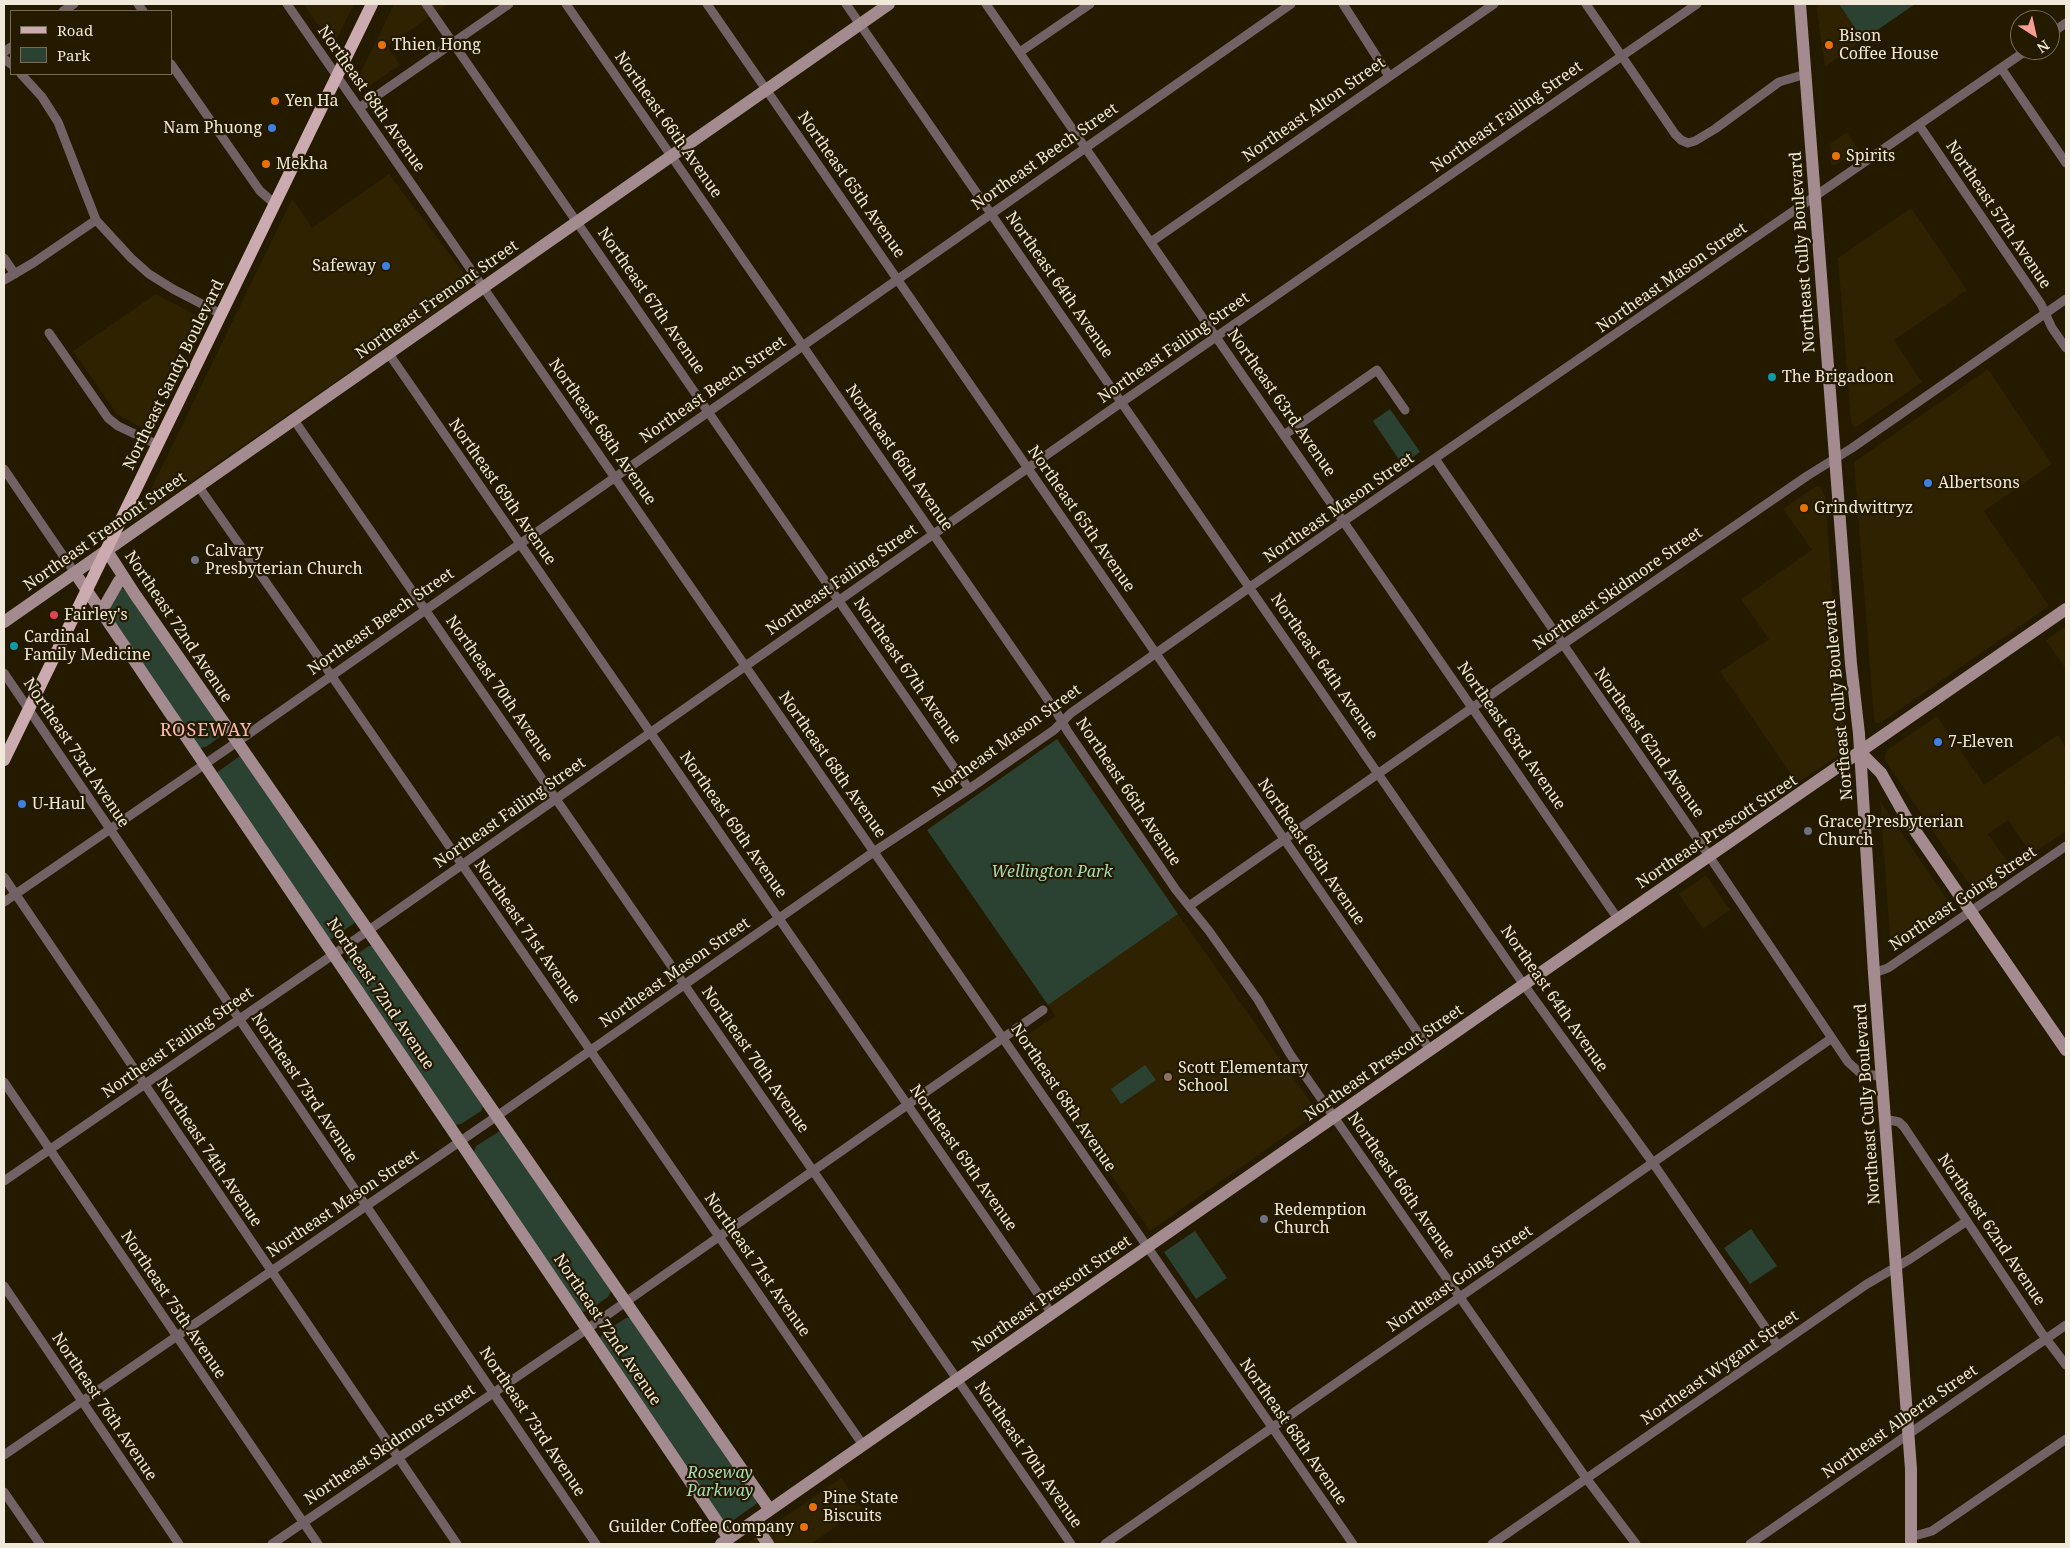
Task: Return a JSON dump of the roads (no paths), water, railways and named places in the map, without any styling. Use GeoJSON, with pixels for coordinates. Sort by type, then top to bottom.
{"type":"FeatureCollection","features":[{"type":"Feature","properties":{"kind":"main road","name":"Northeast Sandy Boulevard"},"geometry":{"type":"LineString","coordinates":[[4,760],[372,4]]}},
{"type":"Feature","properties":{"kind":"street","name":"Northeast 68th Avenue"},"geometry":{"type":"LineString","coordinates":[[287,4],[1353,1544]]}},
{"type":"Feature","properties":{"kind":"street","name":"Northeast 67th Avenue"},"geometry":{"type":"LineString","coordinates":[[426,4],[969,788]]}},
{"type":"Feature","properties":{"kind":"street"},"geometry":{"type":"LineString","coordinates":[[360,108],[509,4]]}},
{"type":"Feature","properties":{"kind":"street","name":"Northeast 66th Avenue"},"geometry":{"type":"LineString","coordinates":[[566,4],[934,534],[1171,882],[1209,931],[1258,1000],[1284,1046],[1586,1478],[1636,1544]]}},
{"type":"Feature","properties":{"kind":"street","name":"Northeast 65th Avenue"},"geometry":{"type":"LineString","coordinates":[[707,4],[1430,1050]]}},
{"type":"Feature","properties":{"kind":"street","name":"Northeast 64th Avenue"},"geometry":{"type":"LineString","coordinates":[[846,4],[1524,984],[1653,1163],[1778,1346]]}},
{"type":"Feature","properties":{"kind":"street","name":"Northeast Fremont Street"},"geometry":{"type":"LineString","coordinates":[[4,622],[889,4]]}},
{"type":"Feature","properties":{"kind":"street","name":"Northeast 63rd Avenue"},"geometry":{"type":"LineString","coordinates":[[986,4],[1618,919]]}},
{"type":"Feature","properties":{"kind":"street"},"geometry":{"type":"LineString","coordinates":[[1020,52],[1090,4]]}},
{"type":"Feature","properties":{"kind":"street","name":"Northeast Beech Street"},"geometry":{"type":"LineString","coordinates":[[4,902],[237,742],[1291,4]]}},
{"type":"Feature","properties":{"kind":"street"},"geometry":{"type":"LineString","coordinates":[[1343,4],[1389,76]]}},
{"type":"Feature","properties":{"kind":"street","name":"Northeast Alton Street"},"geometry":{"type":"LineString","coordinates":[[1151,242],[1494,4]]}},
{"type":"Feature","properties":{"kind":"street"},"geometry":{"type":"LineString","coordinates":[[1586,4],[1675,134],[1681,140],[1688,143],[1695,142],[1715,129],[1779,82],[1806,74]]}},
{"type":"Feature","properties":{"kind":"street","name":"Northeast Failing Street"},"geometry":{"type":"LineString","coordinates":[[4,1181],[334,955],[1122,402],[1697,4]]}},
{"type":"Feature","properties":{"kind":"street","name":"Northeast Cully Boulevard"},"geometry":{"type":"LineString","coordinates":[[1800,4],[1851,664],[1860,752],[1874,973],[1912,1478],[1911,1541]]}},
{"type":"Feature","properties":{"kind":"street","name":"Northeast Mason Street"},"geometry":{"type":"LineString","coordinates":[[4,1455],[497,1116],[874,851],[969,788],[1250,587],[2012,60]]}},
{"type":"Feature","properties":{"kind":"street"},"geometry":{"type":"LineString","coordinates":[[172,65],[260,190],[275,204]]}},
{"type":"Feature","properties":{"kind":"street"},"geometry":{"type":"LineString","coordinates":[[2000,68],[2066,162]]}},
{"type":"Feature","properties":{"kind":"street"},"geometry":{"type":"LineString","coordinates":[[22,75],[42,97],[58,122],[96,220],[131,258],[149,274],[221,314]]}},
{"type":"Feature","properties":{"kind":"street","name":"Northeast 57th Avenue"},"geometry":{"type":"LineString","coordinates":[[1919,125],[1987,224],[2066,348]]}},
{"type":"Feature","properties":{"kind":"street"},"geometry":{"type":"LineString","coordinates":[[4,280],[96,220]]}},
{"type":"Feature","properties":{"kind":"street"},"geometry":{"type":"LineString","coordinates":[[4,258],[15,274]]}},
{"type":"Feature","properties":{"kind":"street","name":"Northeast Skidmore Street"},"geometry":{"type":"LineString","coordinates":[[1189,906],[1472,707],[1487,699],[1800,480],[1835,459],[2066,299]]}},
{"type":"Feature","properties":{"kind":"street"},"geometry":{"type":"LineString","coordinates":[[49,332],[108,418],[118,426],[158,445]]}},
{"type":"Feature","properties":{"kind":"street","name":"Northeast 69th Avenue"},"geometry":{"type":"LineString","coordinates":[[389,354],[1052,1314]]}},
{"type":"Feature","properties":{"kind":"street"},"geometry":{"type":"LineString","coordinates":[[1284,435],[1378,370],[1405,410]]}},
{"type":"Feature","properties":{"kind":"street","name":"Northeast 70th Avenue"},"geometry":{"type":"LineString","coordinates":[[294,420],[1072,1544]]}},
{"type":"Feature","properties":{"kind":"street","name":"Northeast 62nd Avenue"},"geometry":{"type":"LineString","coordinates":[[1436,460],[1832,1038],[1854,1068],[1864,1074],[1882,1077]]}},
{"type":"Feature","properties":{"kind":"street","name":"Northeast 72nd Avenue"},"geometry":{"type":"LineString","coordinates":[[4,469],[587,1329],[725,1541]]}},
{"type":"Feature","properties":{"kind":"street","name":"Northeast 71st Avenue"},"geometry":{"type":"LineString","coordinates":[[198,487],[331,675],[863,1445]]}},
{"type":"Feature","properties":{"kind":"street","name":"Northeast 72nd Avenue"},"geometry":{"type":"LineString","coordinates":[[107,551],[124,579],[770,1510]]}},
{"type":"Feature","properties":{"kind":"street"},"geometry":{"type":"LineString","coordinates":[[103,614],[104,607],[119,581],[124,579]]}},
{"type":"Feature","properties":{"kind":"street","name":"Northeast Prescott Street"},"geometry":{"type":"LineString","coordinates":[[725,1541],[2066,609]]}},
{"type":"Feature","properties":{"kind":"street","name":"Northeast 73rd Avenue"},"geometry":{"type":"LineString","coordinates":[[4,673],[596,1544]]}},
{"type":"Feature","properties":{"kind":"street"},"geometry":{"type":"LineString","coordinates":[[1860,752],[1881,774],[1908,820],[2066,1050]]}},
{"type":"Feature","properties":{"kind":"street","name":"Northeast Going Street"},"geometry":{"type":"LineString","coordinates":[[1874,973],[1888,968],[2066,846]]}},
{"type":"Feature","properties":{"kind":"street","name":"Northeast 74th Avenue"},"geometry":{"type":"LineString","coordinates":[[4,877],[457,1544]]}},
{"type":"Feature","properties":{"kind":"street","name":"Northeast Skidmore Street"},"geometry":{"type":"LineString","coordinates":[[272,1544],[587,1329],[1043,1010]]}},
{"type":"Feature","properties":{"kind":"street","name":"Northeast Going Street"},"geometry":{"type":"LineString","coordinates":[[1105,1544],[1832,1038]]}},
{"type":"Feature","properties":{"kind":"street","name":"Northeast 75th Avenue"},"geometry":{"type":"LineString","coordinates":[[4,1082],[318,1544]]}},
{"type":"Feature","properties":{"kind":"street","name":"Northeast 62nd Avenue"},"geometry":{"type":"LineString","coordinates":[[1885,1119],[1899,1122],[1904,1127],[2066,1365]]}},
{"type":"Feature","properties":{"kind":"street","name":"Northeast Wygant Street"},"geometry":{"type":"LineString","coordinates":[[1492,1544],[1867,1284],[1967,1221]]}},
{"type":"Feature","properties":{"kind":"street","name":"Northeast 76th Avenue"},"geometry":{"type":"LineString","coordinates":[[4,1286],[179,1544]]}},
{"type":"Feature","properties":{"kind":"street","name":"Northeast Alberta Street"},"geometry":{"type":"LineString","coordinates":[[1750,1544],[2066,1325]]}},
{"type":"Feature","properties":{"kind":"street"},"geometry":{"type":"LineString","coordinates":[[1911,1541],[1932,1531],[2066,1439]]}},
{"type":"Feature","properties":{"kind":"street"},"geometry":{"type":"LineString","coordinates":[[4,1492],[40,1544]]}},
{"type":"Feature","properties":{"kind":"street"},"geometry":{"type":"LineString","coordinates":[[753,1522],[768,1544]]}},
{"type":"Feature","properties":{"kind":"place","name":"Thien Hong"},"geometry":{"type":"Point","coordinates":[382,45]}},
{"type":"Feature","properties":{"kind":"place","name":"Bison Coffee House"},"geometry":{"type":"Point","coordinates":[1829,45]}},
{"type":"Feature","properties":{"kind":"place","name":"Yen Ha"},"geometry":{"type":"Point","coordinates":[275,101]}},
{"type":"Feature","properties":{"kind":"place","name":"Nam Phuong"},"geometry":{"type":"Point","coordinates":[272,128]}},
{"type":"Feature","properties":{"kind":"place","name":"Spirits"},"geometry":{"type":"Point","coordinates":[1836,156]}},
{"type":"Feature","properties":{"kind":"place","name":"Mekha"},"geometry":{"type":"Point","coordinates":[266,164]}},
{"type":"Feature","properties":{"kind":"place","name":"Safeway"},"geometry":{"type":"Point","coordinates":[386,266]}},
{"type":"Feature","properties":{"kind":"place","name":"The Brigadoon"},"geometry":{"type":"Point","coordinates":[1772,377]}},
{"type":"Feature","properties":{"kind":"place","name":"Albertsons"},"geometry":{"type":"Point","coordinates":[1928,483]}},
{"type":"Feature","properties":{"kind":"place","name":"Grindwittryz"},"geometry":{"type":"Point","coordinates":[1804,508]}},
{"type":"Feature","properties":{"kind":"place","name":"Calvary Presbyterian Church"},"geometry":{"type":"Point","coordinates":[195,560]}},
{"type":"Feature","properties":{"kind":"place","name":"Fairley's"},"geometry":{"type":"Point","coordinates":[54,615]}},
{"type":"Feature","properties":{"kind":"place","name":"Cardinal Family Medicine"},"geometry":{"type":"Point","coordinates":[14,646]}},
{"type":"Feature","properties":{"kind":"place","name":"7-Eleven"},"geometry":{"type":"Point","coordinates":[1938,742]}},
{"type":"Feature","properties":{"kind":"place","name":"U-Haul"},"geometry":{"type":"Point","coordinates":[22,804]}},
{"type":"Feature","properties":{"kind":"place","name":"Grace Presbyterian Church"},"geometry":{"type":"Point","coordinates":[1808,831]}},
{"type":"Feature","properties":{"kind":"place","name":"Scott Elementary School"},"geometry":{"type":"Point","coordinates":[1168,1077]}},
{"type":"Feature","properties":{"kind":"place","name":"Redemption Church"},"geometry":{"type":"Point","coordinates":[1264,1219]}},
{"type":"Feature","properties":{"kind":"place","name":"Pine State Biscuits"},"geometry":{"type":"Point","coordinates":[813,1507]}},
{"type":"Feature","properties":{"kind":"place","name":"Guilder Coffee Company"},"geometry":{"type":"Point","coordinates":[804,1527]}},
{"type":"Feature","properties":{"kind":"district","name":"ROSEWAY"},"geometry":{"type":"Point","coordinates":[206,731]}},
{"type":"Feature","properties":{"kind":"park label","name":"Wellington Park"},"geometry":{"type":"Point","coordinates":[1052,872]}},
{"type":"Feature","properties":{"kind":"park label","name":"Roseway Parkway"},"geometry":{"type":"Point","coordinates":[720,1482]}}]}
